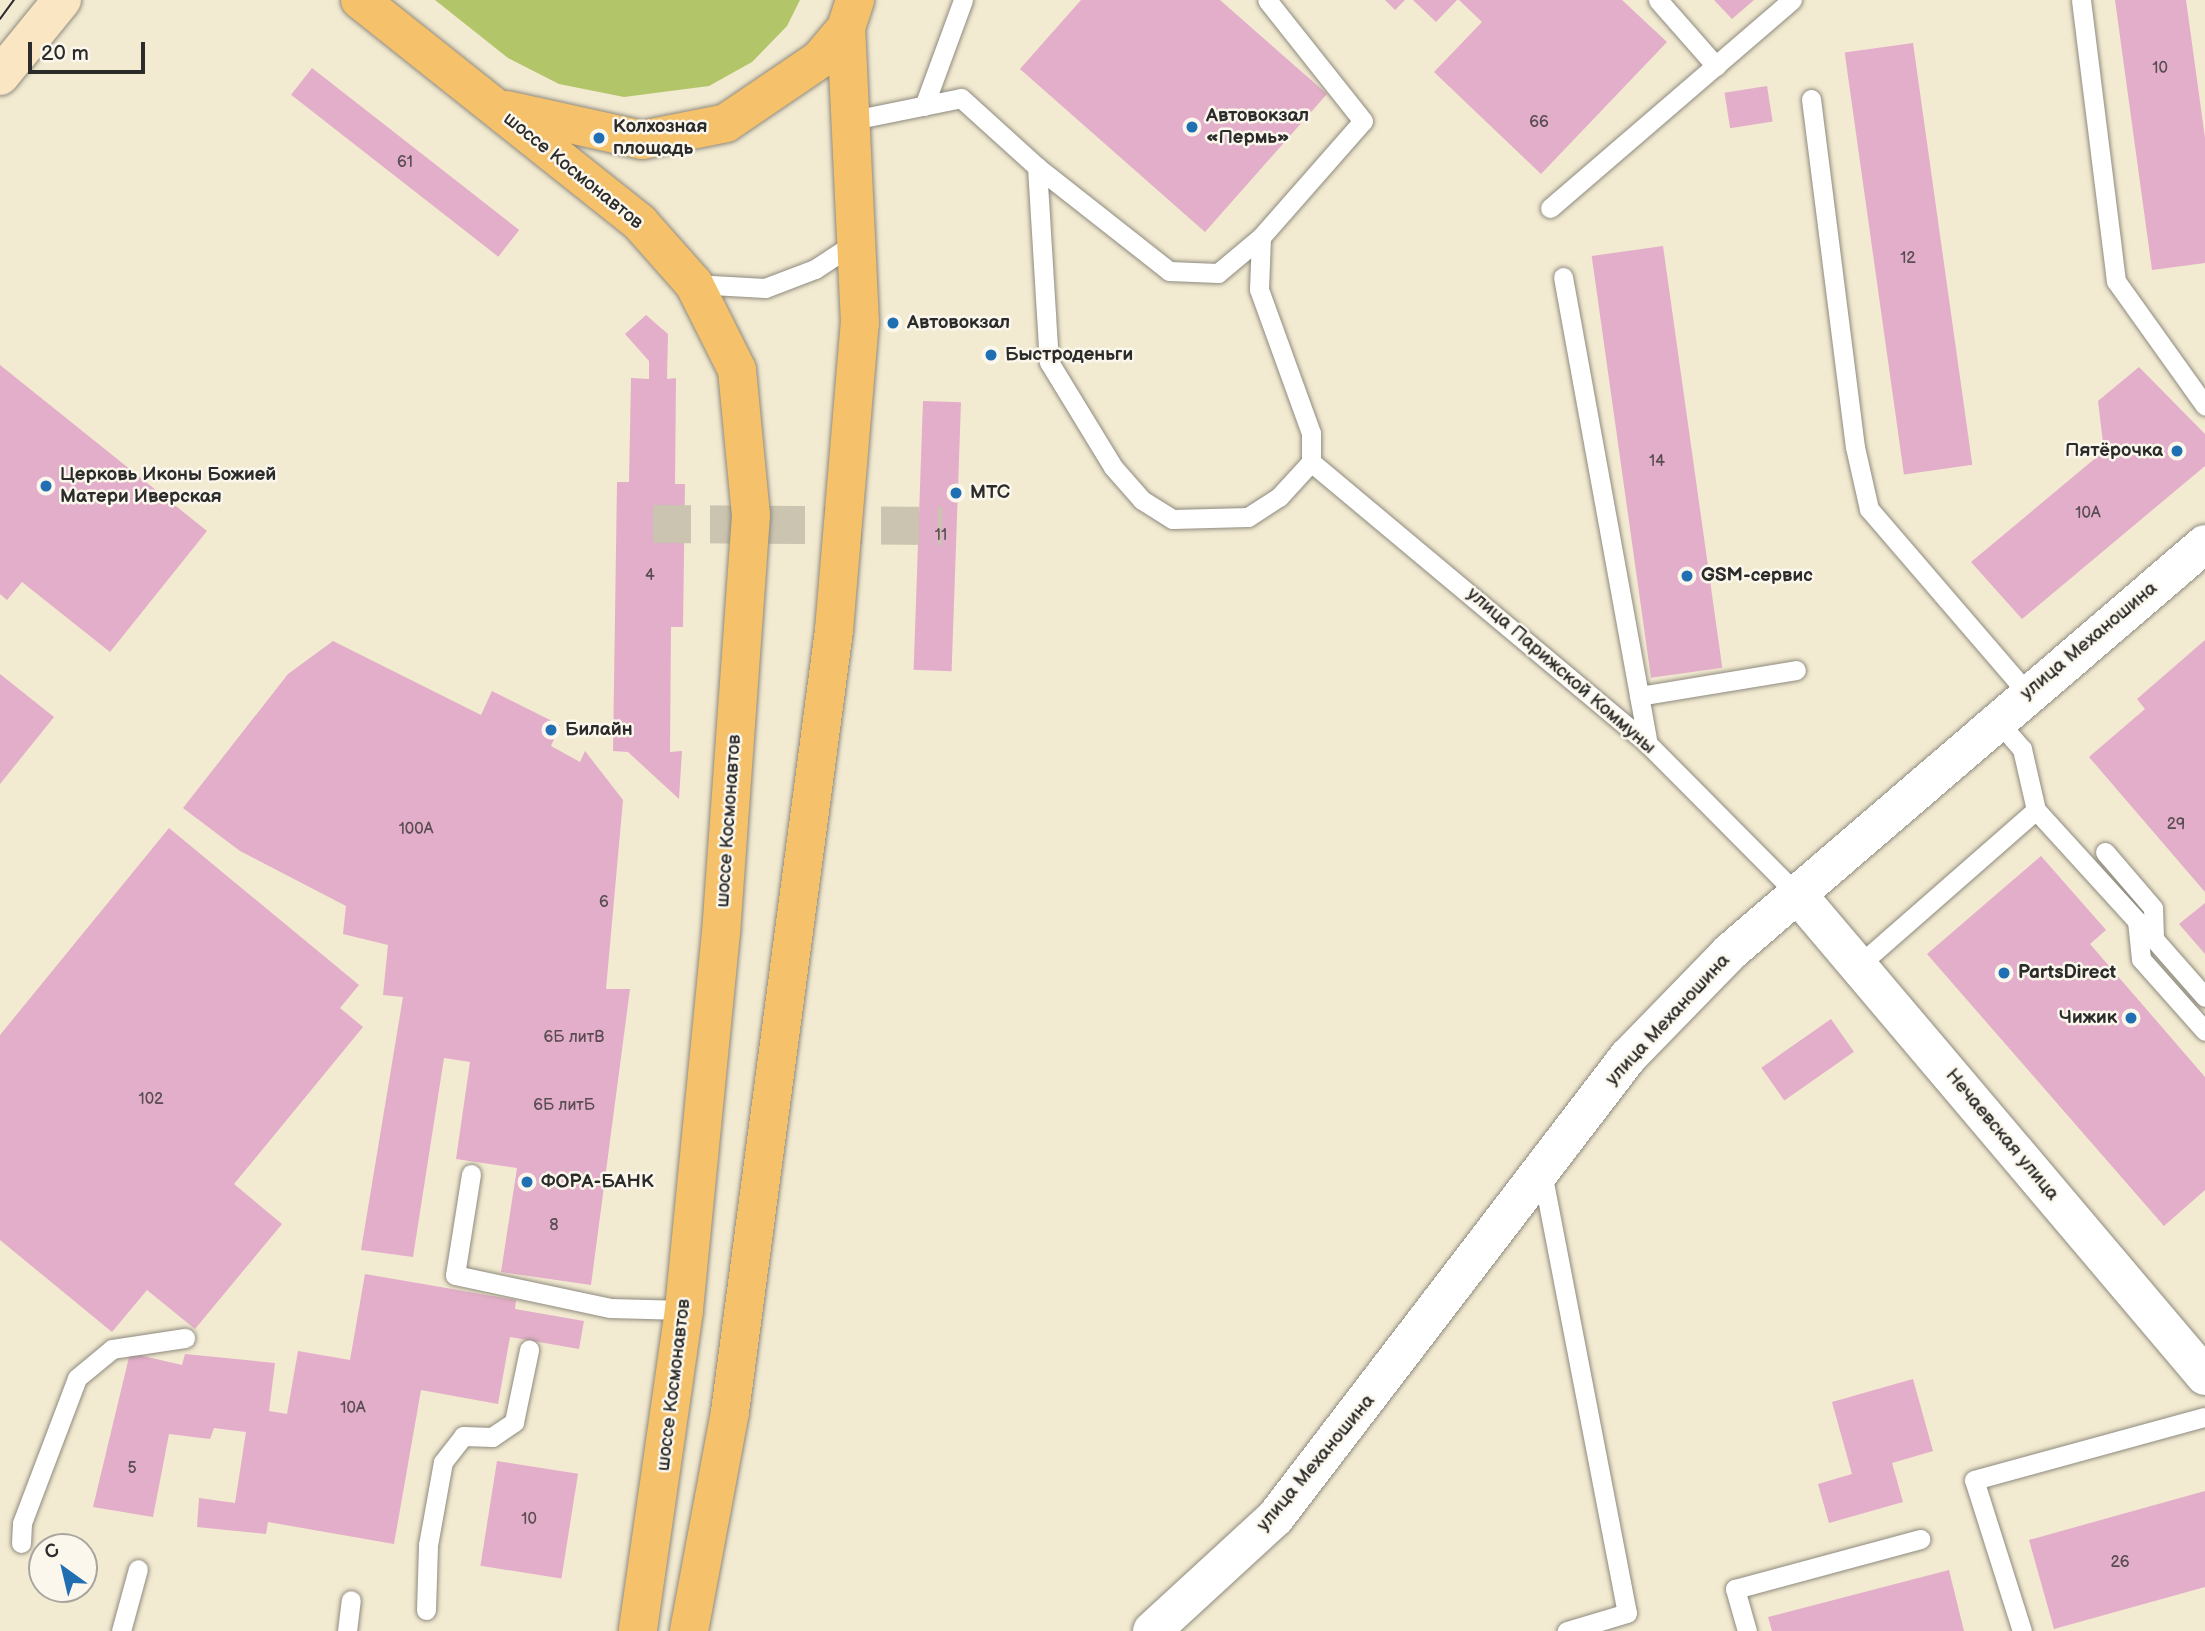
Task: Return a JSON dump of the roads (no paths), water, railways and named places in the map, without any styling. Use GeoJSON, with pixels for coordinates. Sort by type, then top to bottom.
{"type":"FeatureCollection","features":[{"type":"Feature","properties":{"kind":"main road"},"geometry":{"type":"LineString","coordinates":[[0,76],[62,0]]}},
{"type":"Feature","properties":{"kind":"main road"},"geometry":{"type":"LineString","coordinates":[[360,3],[495,107],[642,140],[726,123],[796,79],[850,14]]}},
{"type":"Feature","properties":{"kind":"main road"},"geometry":{"type":"LineString","coordinates":[[689,1631],[730,1412],[834,630],[860,323],[850,14]]}},
{"type":"Feature","properties":{"kind":"main road","name":"шоссе Космонавтов"},"geometry":{"type":"LineString","coordinates":[[495,107],[640,223],[694,284],[737,370],[751,515],[721,932],[684,1310],[638,1631]]}},
{"type":"Feature","properties":{"kind":"street","name":"улица Механошина"},"geometry":{"type":"LineString","coordinates":[[1152,1631],[1275,1518],[1628,1057],[1730,952],[2027,693],[2205,544]]}},
{"type":"Feature","properties":{"kind":"street","name":"Нечаевская улица"},"geometry":{"type":"LineString","coordinates":[[1798,895],[2205,1376]]}},
{"type":"Feature","properties":{"kind":"lane"},"geometry":{"type":"LineString","coordinates":[[924,106],[963,0]]}},
{"type":"Feature","properties":{"kind":"lane"},"geometry":{"type":"LineString","coordinates":[[853,120],[961,98],[1037,167],[1169,271],[1218,273],[1261,237],[1363,121],[1267,0]]}},
{"type":"Feature","properties":{"kind":"lane"},"geometry":{"type":"LineString","coordinates":[[1658,0],[1716,66]]}},
{"type":"Feature","properties":{"kind":"lane"},"geometry":{"type":"LineString","coordinates":[[1550,208],[1792,0]]}},
{"type":"Feature","properties":{"kind":"lane"},"geometry":{"type":"LineString","coordinates":[[2081,0],[2116,281],[2205,406]]}},
{"type":"Feature","properties":{"kind":"lane"},"geometry":{"type":"LineString","coordinates":[[1811,99],[1855,447],[1869,509],[2027,693]]}},
{"type":"Feature","properties":{"kind":"lane"},"geometry":{"type":"LineString","coordinates":[[1037,167],[1049,362],[1113,467],[1142,500],[1172,519],[1248,517],[1279,498],[1311,462],[1311,433],[1259,289],[1261,237]]}},
{"type":"Feature","properties":{"kind":"lane"},"geometry":{"type":"LineString","coordinates":[[694,284],[765,288],[815,269],[859,240]]}},
{"type":"Feature","properties":{"kind":"lane"},"geometry":{"type":"LineString","coordinates":[[1563,277],[1648,744]]}},
{"type":"Feature","properties":{"kind":"lane","name":"улица Парижской Коммуны"},"geometry":{"type":"LineString","coordinates":[[1311,462],[1648,744],[1798,895]]}},
{"type":"Feature","properties":{"kind":"lane"},"geometry":{"type":"LineString","coordinates":[[1639,696],[1796,670]]}},
{"type":"Feature","properties":{"kind":"lane"},"geometry":{"type":"LineString","coordinates":[[1997,720],[2022,749],[2036,810],[2137,922],[2141,959],[2205,1031]]}},
{"type":"Feature","properties":{"kind":"lane"},"geometry":{"type":"LineString","coordinates":[[1859,965],[2036,810]]}},
{"type":"Feature","properties":{"kind":"lane"},"geometry":{"type":"LineString","coordinates":[[2105,852],[2153,908],[2154,939],[2205,997]]}},
{"type":"Feature","properties":{"kind":"lane"},"geometry":{"type":"LineString","coordinates":[[1542,1172],[1627,1613],[1567,1631]]}},
{"type":"Feature","properties":{"kind":"lane"},"geometry":{"type":"LineString","coordinates":[[471,1174],[455,1275],[610,1308],[684,1310]]}},
{"type":"Feature","properties":{"kind":"lane"},"geometry":{"type":"LineString","coordinates":[[21,1543],[22,1523],[77,1378],[112,1349],[185,1338]]}},
{"type":"Feature","properties":{"kind":"lane"},"geometry":{"type":"LineString","coordinates":[[425,1610],[428,1545],[443,1462],[463,1436],[492,1437],[514,1422],[529,1350]]}},
{"type":"Feature","properties":{"kind":"lane"},"geometry":{"type":"LineString","coordinates":[[2022,1631],[1974,1480],[2205,1417]]}},
{"type":"Feature","properties":{"kind":"lane"},"geometry":{"type":"LineString","coordinates":[[1746,1631],[1735,1589],[1920,1539]]}},
{"type":"Feature","properties":{"kind":"lane"},"geometry":{"type":"LineString","coordinates":[[121,1631],[138,1569]]}},
{"type":"Feature","properties":{"kind":"lane"},"geometry":{"type":"LineString","coordinates":[[346,1631],[351,1600]]}},
{"type":"Feature","properties":{"kind":"tunnel"},"geometry":{"type":"LineString","coordinates":[[653,524],[942,526]]}},
{"type":"Feature","properties":{"kind":"tram line"},"geometry":{"type":"LineString","coordinates":[[0,19],[14,0]]}},
{"type":"Feature","properties":{"kind":"place","name":"Автовокзал «Пермь»"},"geometry":{"type":"Point","coordinates":[1192,127]}},
{"type":"Feature","properties":{"kind":"place","name":"Колхозная площадь"},"geometry":{"type":"Point","coordinates":[599,138]}},
{"type":"Feature","properties":{"kind":"place","name":"Автовокзал"},"geometry":{"type":"Point","coordinates":[893,323]}},
{"type":"Feature","properties":{"kind":"place","name":"Быстроденьги"},"geometry":{"type":"Point","coordinates":[991,355]}},
{"type":"Feature","properties":{"kind":"place","name":"Пятёрочка"},"geometry":{"type":"Point","coordinates":[2177,451]}},
{"type":"Feature","properties":{"kind":"place","name":"Церковь Иконы Божией Матери Иверская"},"geometry":{"type":"Point","coordinates":[46,486]}},
{"type":"Feature","properties":{"kind":"place","name":"МТС"},"geometry":{"type":"Point","coordinates":[956,493]}},
{"type":"Feature","properties":{"kind":"place","name":"GSM-сервис"},"geometry":{"type":"Point","coordinates":[1687,576]}},
{"type":"Feature","properties":{"kind":"place","name":"Билайн"},"geometry":{"type":"Point","coordinates":[551,730]}},
{"type":"Feature","properties":{"kind":"place","name":"PartsDirect"},"geometry":{"type":"Point","coordinates":[2004,973]}},
{"type":"Feature","properties":{"kind":"place","name":"Чижик"},"geometry":{"type":"Point","coordinates":[2131,1018]}},
{"type":"Feature","properties":{"kind":"place","name":"ФОРА-БАНК"},"geometry":{"type":"Point","coordinates":[527,1182]}}]}
